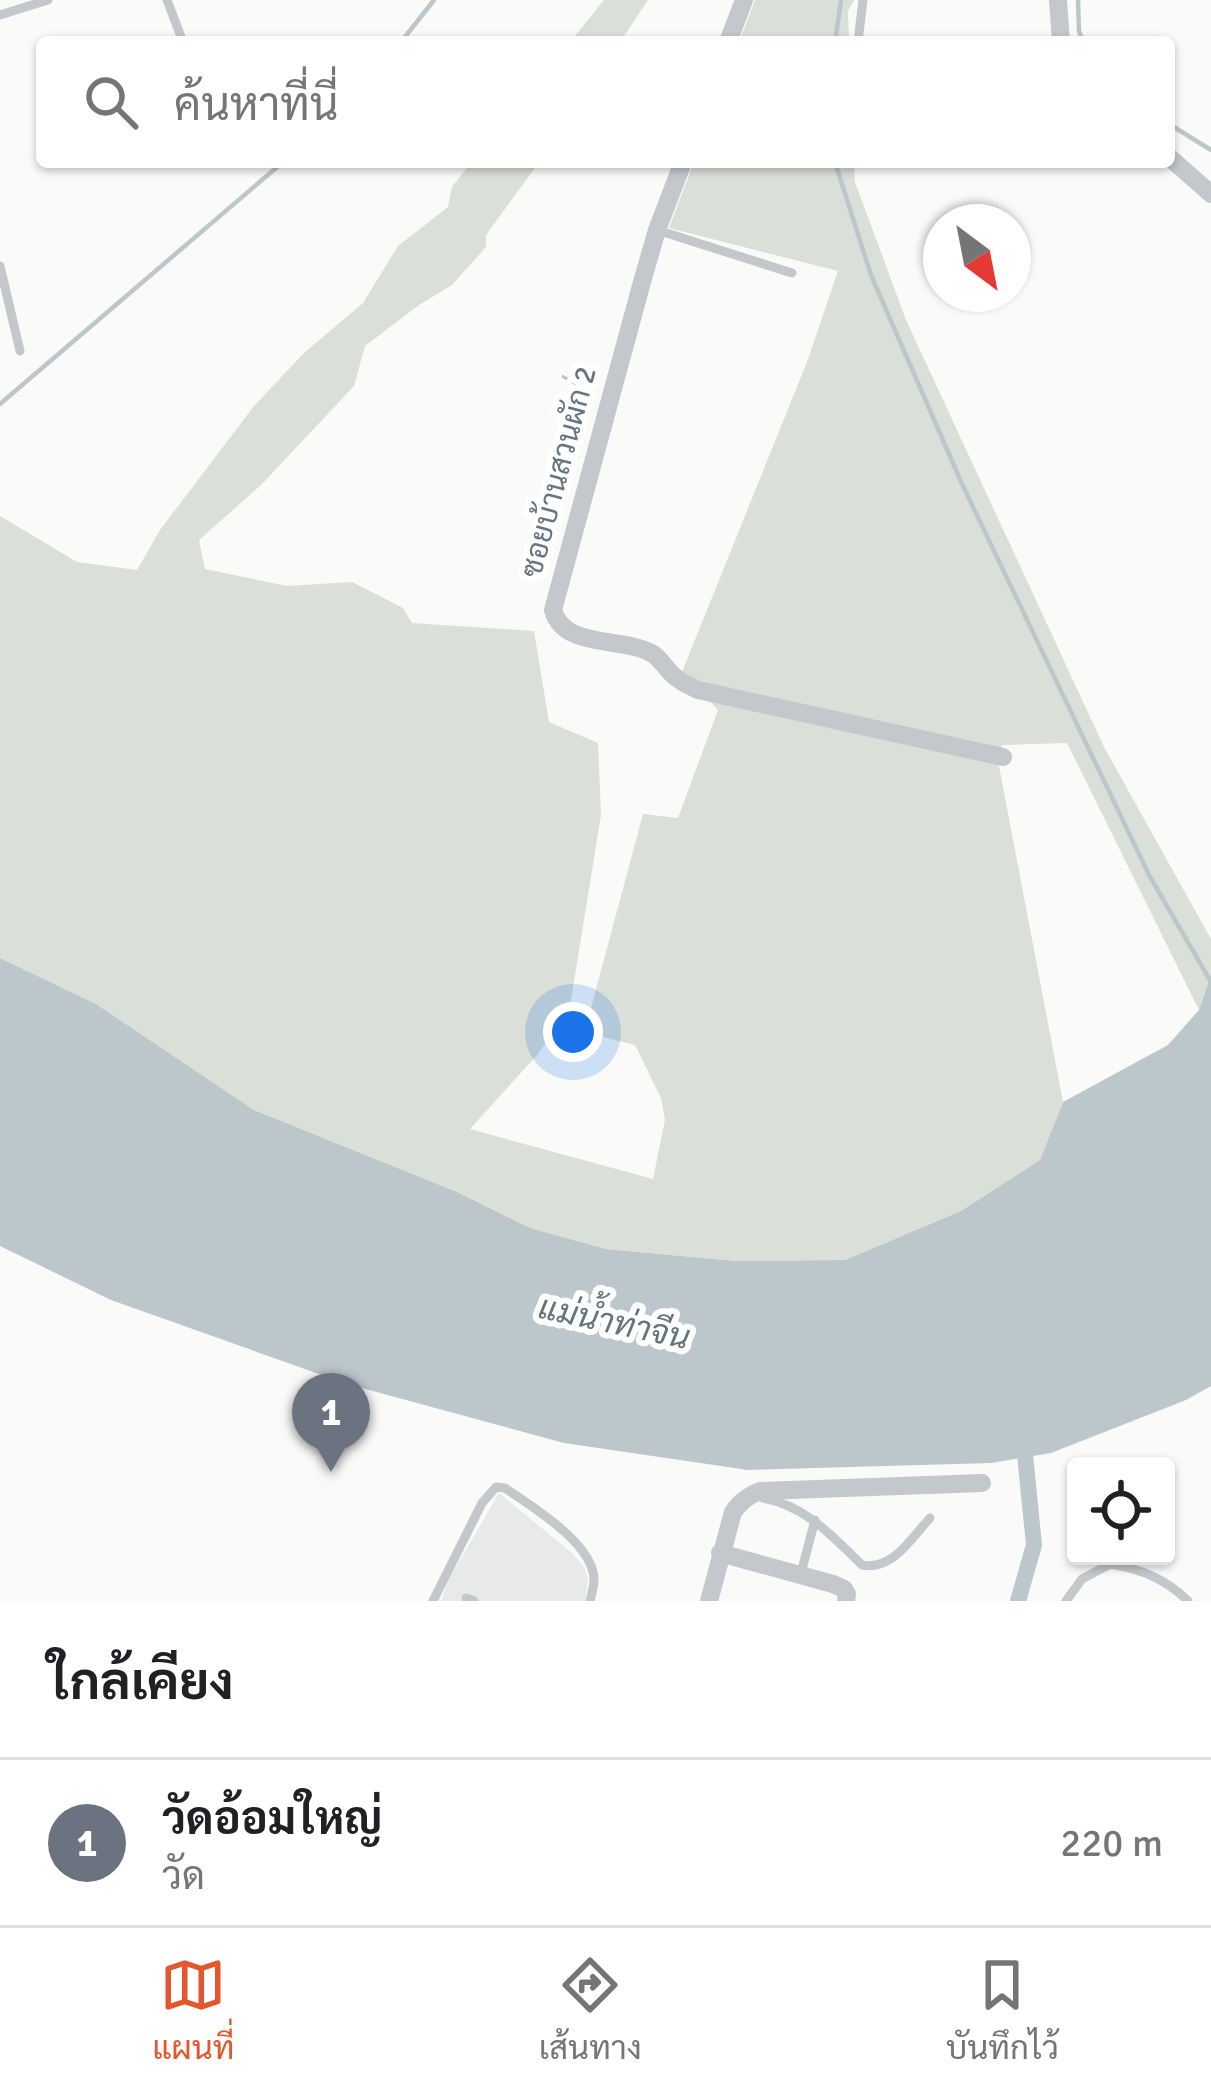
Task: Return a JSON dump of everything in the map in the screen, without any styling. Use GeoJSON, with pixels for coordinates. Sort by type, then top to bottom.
{"type":"FeatureCollection","features":[{"type":"Feature","properties":{"kind":"street"},"geometry":{"type":"LineString","coordinates":[[730,36],[744,0]]}},
{"type":"Feature","properties":{"kind":"street"},"geometry":{"type":"LineString","coordinates":[[1058,0],[1061,36]]}},
{"type":"Feature","properties":{"kind":"street"},"geometry":{"type":"LineString","coordinates":[[1175,162],[1211,194]]}},
{"type":"Feature","properties":{"kind":"street","name":"ซอยบ้านสวนผัก 2"},"geometry":{"type":"LineString","coordinates":[[680,168],[657,230],[609,403],[553,610],[556,622],[584,637],[652,653],[675,678],[698,690],[1003,757]]}},
{"type":"Feature","properties":{"kind":"street"},"geometry":{"type":"LineString","coordinates":[[710,1601],[733,1512],[751,1495],[982,1483]]}},
{"type":"Feature","properties":{"kind":"street"},"geometry":{"type":"LineString","coordinates":[[720,1553],[844,1588],[846,1601]]}},
{"type":"Feature","properties":{"kind":"lane"},"geometry":{"type":"LineString","coordinates":[[0,15],[48,0]]}},
{"type":"Feature","properties":{"kind":"lane"},"geometry":{"type":"LineString","coordinates":[[167,0],[181,36]]}},
{"type":"Feature","properties":{"kind":"lane"},"geometry":{"type":"LineString","coordinates":[[859,36],[863,0]]}},
{"type":"Feature","properties":{"kind":"lane"},"geometry":{"type":"LineString","coordinates":[[657,230],[792,273]]}},
{"type":"Feature","properties":{"kind":"lane"},"geometry":{"type":"LineString","coordinates":[[0,266],[20,351]]}},
{"type":"Feature","properties":{"kind":"lane"},"geometry":{"type":"LineString","coordinates":[[433,1601],[482,1503],[496,1487],[505,1488],[578,1545],[594,1573],[590,1601]]}},
{"type":"Feature","properties":{"kind":"lane"},"geometry":{"type":"LineString","coordinates":[[751,1495],[781,1501],[815,1520],[862,1565],[872,1567],[897,1554],[930,1518]]}},
{"type":"Feature","properties":{"kind":"lane"},"geometry":{"type":"LineString","coordinates":[[800,1576],[815,1520]]}},
{"type":"Feature","properties":{"kind":"lane"},"geometry":{"type":"LineString","coordinates":[[1066,1601],[1082,1579],[1110,1564],[1151,1574],[1188,1601]]}},
{"type":"Feature","properties":{"kind":"path"},"geometry":{"type":"LineString","coordinates":[[562,376],[609,403]]}},
{"type":"Feature","properties":{"kind":"shaded area"},"geometry":{"type":"Polygon","coordinates":[[[604,0],[648,0],[624,36],[575,36],[604,0]]]}},
{"type":"Feature","properties":{"kind":"shaded area"},"geometry":{"type":"Polygon","coordinates":[[[755,0],[854,0],[848,11],[849,36],[741,36],[755,0]]]}},
{"type":"Feature","properties":{"kind":"shaded area"},"geometry":{"type":"Polygon","coordinates":[[[467,168],[535,168],[486,235],[486,247],[452,285],[365,346],[354,386],[261,485],[199,540],[205,569],[287,586],[352,582],[403,608],[412,623],[534,631],[549,722],[598,743],[601,815],[569,1012],[470,1129],[653,1179],[665,1120],[661,1098],[635,1045],[603,1037],[591,1008],[643,814],[678,818],[718,710],[682,672],[807,362],[838,271],[669,228],[692,168],[854,168],[855,182],[906,320],[1104,747],[1211,939],[1211,974],[1199,1010],[1067,743],[1002,745],[999,766],[1063,1102],[1040,1160],[961,1211],[845,1260],[735,1261],[606,1249],[530,1228],[457,1192],[254,1110],[96,1004],[0,958],[0,516],[77,562],[137,570],[160,530],[254,406],[304,353],[363,303],[398,246],[448,207],[452,187],[467,168]]]}},
{"type":"Feature","properties":{"kind":"shaded area"},"geometry":{"type":"Polygon","coordinates":[[[499,1493],[584,1567],[588,1579],[585,1601],[441,1601],[499,1493]]]}},
{"type":"Feature","properties":{"kind":"water","name":"แม่น้ำท่าจีน"},"geometry":{"type":"Polygon","coordinates":[[[0,958],[96,1004],[254,1110],[457,1192],[530,1228],[606,1249],[735,1261],[845,1260],[961,1211],[1040,1160],[1063,1102],[1168,1045],[1199,1010],[1211,974],[1211,1386],[1051,1453],[991,1463],[748,1470],[564,1443],[347,1384],[111,1300],[0,1246],[0,958]]]}},
{"type":"Feature","properties":{"kind":"waterway"},"geometry":{"type":"LineString","coordinates":[[406,36],[434,0]]}},
{"type":"Feature","properties":{"kind":"waterway"},"geometry":{"type":"LineString","coordinates":[[836,36],[841,0]]}},
{"type":"Feature","properties":{"kind":"waterway"},"geometry":{"type":"LineString","coordinates":[[1078,0],[1081,36]]}},
{"type":"Feature","properties":{"kind":"waterway"},"geometry":{"type":"LineString","coordinates":[[1175,128],[1211,150]]}},
{"type":"Feature","properties":{"kind":"waterway"},"geometry":{"type":"LineString","coordinates":[[0,404],[276,168]]}},
{"type":"Feature","properties":{"kind":"waterway"},"geometry":{"type":"LineString","coordinates":[[837,168],[871,275],[962,484],[1149,875],[1211,982]]}},
{"type":"Feature","properties":{"kind":"waterway"},"geometry":{"type":"LineString","coordinates":[[1018,1601],[1034,1545],[1023,1435]]}},
{"type":"Feature","properties":{"kind":"place","name":"วัดอ้อมใหญ่"},"geometry":{"type":"Point","coordinates":[331,1472]}}]}
